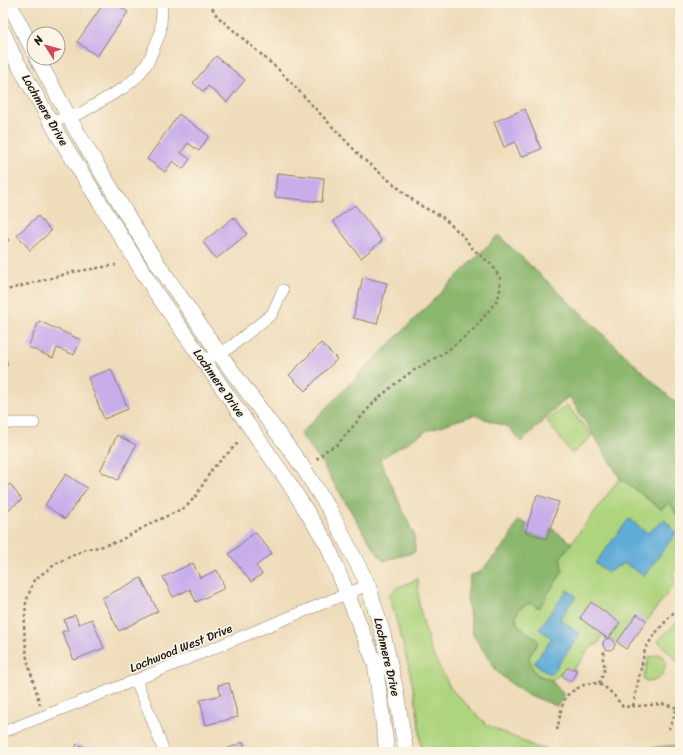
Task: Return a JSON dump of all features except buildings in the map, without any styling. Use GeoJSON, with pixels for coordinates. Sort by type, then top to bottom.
{"type":"FeatureCollection","features":[{"type":"Feature","properties":{"kind":"street"},"geometry":{"type":"LineString","coordinates":[[9,3],[26,36]]}},
{"type":"Feature","properties":{"kind":"street"},"geometry":{"type":"LineString","coordinates":[[52,122],[81,112],[124,87],[139,75],[148,62],[160,34],[162,12],[161,3]]}},
{"type":"Feature","properties":{"kind":"street","name":"Lochmere Drive"},"geometry":{"type":"LineString","coordinates":[[3,32],[12,53],[60,138],[156,293],[290,483],[327,544],[375,662],[387,752]]}},
{"type":"Feature","properties":{"kind":"street","name":"Lochmere Drive"},"geometry":{"type":"LineString","coordinates":[[41,66],[68,116],[147,248],[218,352],[306,472],[331,512],[368,585],[383,634],[395,686],[406,752]]}},
{"type":"Feature","properties":{"kind":"street"},"geometry":{"type":"LineString","coordinates":[[203,361],[218,352],[229,348],[272,314],[283,290]]}},
{"type":"Feature","properties":{"kind":"street"},"geometry":{"type":"LineString","coordinates":[[3,424],[11,422],[34,423]]}},
{"type":"Feature","properties":{"kind":"street","name":"Lochwood West Drive"},"geometry":{"type":"LineString","coordinates":[[3,732],[136,680],[368,585]]}},
{"type":"Feature","properties":{"kind":"street"},"geometry":{"type":"LineString","coordinates":[[136,680],[164,752]]}},
{"type":"Feature","properties":{"kind":"path"},"geometry":{"type":"LineString","coordinates":[[209,3],[217,16],[280,71],[362,158],[419,205],[441,216],[473,249],[492,265],[500,278],[498,299],[474,329],[447,351],[411,372],[395,384],[374,402],[337,445],[325,451],[314,463]]}},
{"type":"Feature","properties":{"kind":"path"},"geometry":{"type":"LineString","coordinates":[[3,291],[73,272],[116,265]]}},
{"type":"Feature","properties":{"kind":"path"},"geometry":{"type":"LineString","coordinates":[[44,716],[27,660],[24,629],[26,602],[34,580],[57,563],[86,549],[119,541],[186,507],[196,496],[212,469],[238,443]]}},
{"type":"Feature","properties":{"kind":"path"},"geometry":{"type":"LineString","coordinates":[[633,706],[645,649],[654,635],[680,605]]}},
{"type":"Feature","properties":{"kind":"path"},"geometry":{"type":"LineString","coordinates":[[599,683],[604,671],[602,654],[606,649]]}},
{"type":"Feature","properties":{"kind":"path"},"geometry":{"type":"LineString","coordinates":[[557,730],[562,706],[566,697],[581,686],[599,683],[606,686],[623,707],[664,704],[679,709],[669,729]]}},
{"type":"Feature","properties":{"kind":"green space"},"geometry":{"type":"Polygon","coordinates":[[[498,235],[680,407],[680,520],[670,503],[661,509],[620,478],[569,396],[521,442],[508,427],[474,415],[428,430],[380,459],[414,535],[415,552],[383,561],[367,538],[323,465],[300,434],[498,235]]]}},
{"type":"Feature","properties":{"kind":"green space"},"geometry":{"type":"Polygon","coordinates":[[[567,405],[592,436],[572,454],[547,421],[567,405]]]}},
{"type":"Feature","properties":{"kind":"green space"},"geometry":{"type":"Polygon","coordinates":[[[620,478],[661,509],[670,503],[680,520],[680,565],[673,574],[675,583],[626,649],[611,638],[608,639],[602,635],[598,644],[589,649],[580,663],[572,668],[576,670],[573,678],[568,681],[562,674],[551,680],[542,677],[538,675],[531,667],[529,657],[537,645],[536,638],[521,628],[516,621],[516,617],[520,608],[527,604],[531,603],[539,608],[560,558],[620,478]]]}},
{"type":"Feature","properties":{"kind":"green space"},"geometry":{"type":"Polygon","coordinates":[[[518,520],[527,524],[525,532],[547,539],[551,528],[572,543],[560,558],[563,571],[539,608],[531,603],[521,608],[516,616],[518,625],[538,642],[529,657],[533,670],[538,676],[551,680],[564,695],[557,706],[524,693],[498,673],[473,635],[467,599],[470,575],[479,573],[508,541],[518,520]]]}},
{"type":"Feature","properties":{"kind":"green space"},"geometry":{"type":"Polygon","coordinates":[[[418,579],[419,605],[430,649],[451,689],[487,725],[538,748],[563,752],[421,752],[420,732],[410,672],[389,595],[396,588],[418,579]]]}},
{"type":"Feature","properties":{"kind":"green space"},"geometry":{"type":"Polygon","coordinates":[[[680,619],[680,664],[658,641],[680,619]]]}},
{"type":"Feature","properties":{"kind":"green space"},"geometry":{"type":"Polygon","coordinates":[[[659,654],[666,660],[662,676],[656,680],[648,682],[643,679],[649,658],[659,654]]]}},
{"type":"Feature","properties":{"kind":"green space"},"geometry":{"type":"Polygon","coordinates":[[[675,745],[680,752],[615,752],[675,745]]]}},
{"type":"Feature","properties":{"kind":"water"},"geometry":{"type":"Polygon","coordinates":[[[629,519],[647,533],[665,520],[676,533],[644,576],[624,563],[608,572],[595,563],[629,519]]]}},
{"type":"Feature","properties":{"kind":"water"},"geometry":{"type":"Polygon","coordinates":[[[567,590],[576,596],[560,619],[580,634],[551,675],[534,663],[552,638],[539,629],[567,590]]]}}]}
